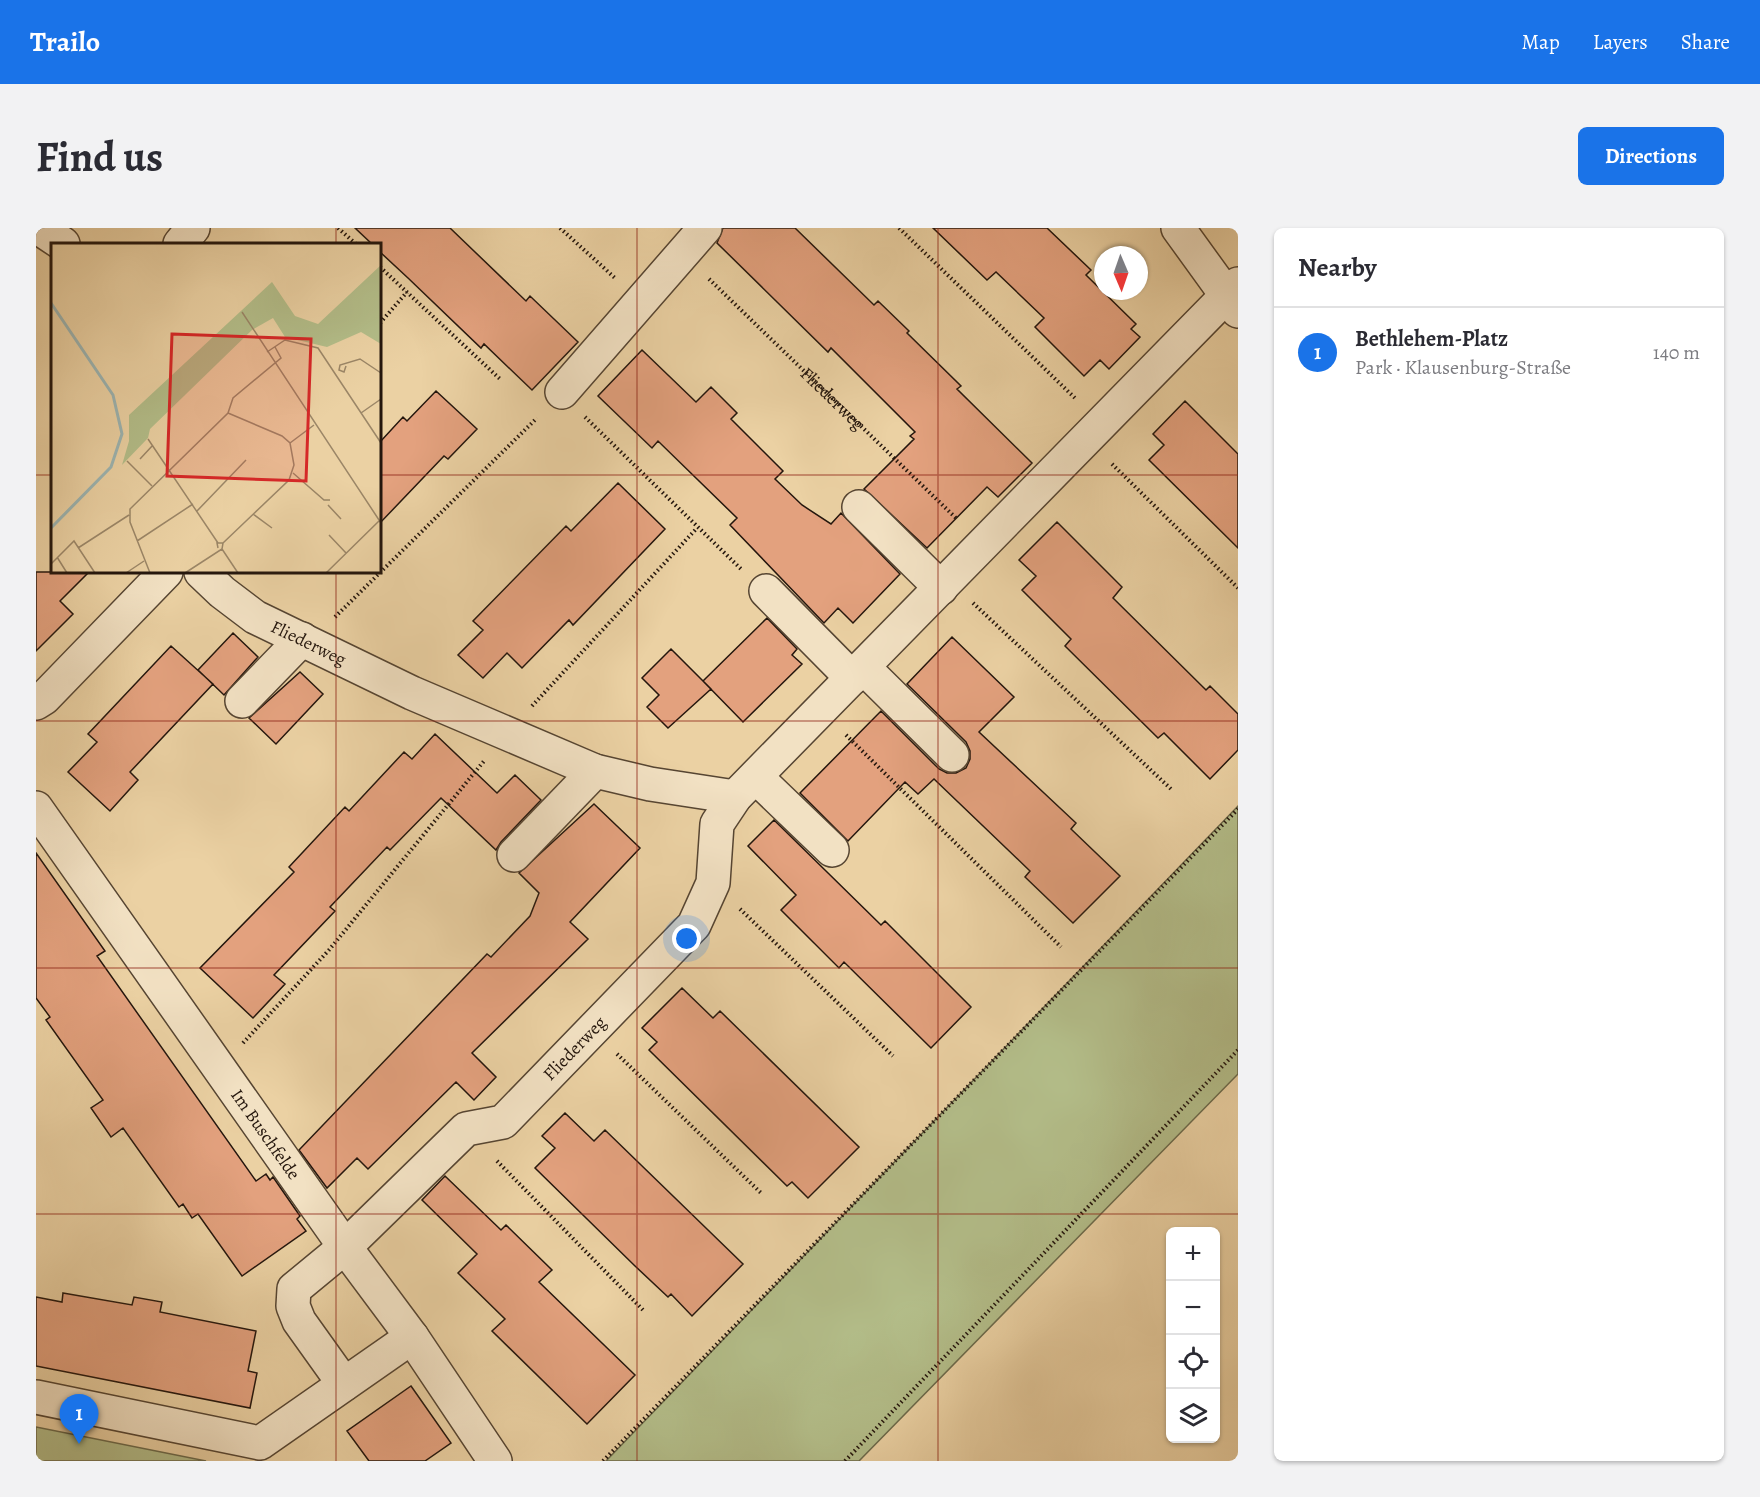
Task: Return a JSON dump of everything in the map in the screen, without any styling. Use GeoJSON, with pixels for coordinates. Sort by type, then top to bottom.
{"type":"FeatureCollection","features":[{"type":"Feature","properties":{"kind":"street"},"geometry":{"type":"LineString","coordinates":[[39,228],[62,243]]}},
{"type":"Feature","properties":{"kind":"street"},"geometry":{"type":"LineString","coordinates":[[181,243],[193,228]]}},
{"type":"Feature","properties":{"kind":"street"},"geometry":{"type":"LineString","coordinates":[[562,392],[705,228]]}},
{"type":"Feature","properties":{"kind":"street"},"geometry":{"type":"LineString","coordinates":[[1178,228],[1234,297]]}},
{"type":"Feature","properties":{"kind":"street","name":"Fliederweg"},"geometry":{"type":"LineString","coordinates":[[466,1129],[503,1122],[694,925],[713,883],[717,824],[745,787],[1094,432],[1234,297]]}},
{"type":"Feature","properties":{"kind":"street"},"geometry":{"type":"LineString","coordinates":[[859,507],[944,584]]}},
{"type":"Feature","properties":{"kind":"street"},"geometry":{"type":"LineString","coordinates":[[36,703],[44,699],[165,573]]}},
{"type":"Feature","properties":{"kind":"street","name":"Fliederweg"},"geometry":{"type":"LineString","coordinates":[[222,578],[255,617],[412,693],[595,771],[650,784],[745,787]]}},
{"type":"Feature","properties":{"kind":"street"},"geometry":{"type":"LineString","coordinates":[[766,591],[952,754]]}},
{"type":"Feature","properties":{"kind":"street"},"geometry":{"type":"LineString","coordinates":[[242,701],[305,640]]}},
{"type":"Feature","properties":{"kind":"street"},"geometry":{"type":"LineString","coordinates":[[514,855],[595,771]]}},
{"type":"Feature","properties":{"kind":"street"},"geometry":{"type":"LineString","coordinates":[[745,787],[832,850]]}},
{"type":"Feature","properties":{"kind":"street","name":"Im Buschfelde"},"geometry":{"type":"LineString","coordinates":[[36,808],[345,1247],[412,1336],[495,1461]]}},
{"type":"Feature","properties":{"kind":"street"},"geometry":{"type":"LineString","coordinates":[[344,1384],[299,1321],[293,1306],[294,1288],[345,1247],[466,1129]]}},
{"type":"Feature","properties":{"kind":"street"},"geometry":{"type":"LineString","coordinates":[[36,1397],[260,1443],[412,1336]]}},
{"type":"Feature","properties":{"kind":"path"},"geometry":{"type":"LineString","coordinates":[[338,228],[355,243]]}},
{"type":"Feature","properties":{"kind":"path"},"geometry":{"type":"LineString","coordinates":[[560,228],[640,302]]}},
{"type":"Feature","properties":{"kind":"path"},"geometry":{"type":"LineString","coordinates":[[899,228],[1094,432],[1238,588]]}},
{"type":"Feature","properties":{"kind":"path","name":"Fliederweg"},"geometry":{"type":"LineString","coordinates":[[682,254],[984,544]]}},
{"type":"Feature","properties":{"kind":"path"},"geometry":{"type":"LineString","coordinates":[[381,268],[500,379]]}},
{"type":"Feature","properties":{"kind":"path"},"geometry":{"type":"LineString","coordinates":[[381,322],[407,292]]}},
{"type":"Feature","properties":{"kind":"path"},"geometry":{"type":"LineString","coordinates":[[381,567],[562,392],[697,528],[766,591]]}},
{"type":"Feature","properties":{"kind":"path"},"geometry":{"type":"LineString","coordinates":[[305,640],[374,573]]}},
{"type":"Feature","properties":{"kind":"path"},"geometry":{"type":"LineString","coordinates":[[944,584],[1171,789]]}},
{"type":"Feature","properties":{"kind":"path"},"geometry":{"type":"LineString","coordinates":[[821,710],[1061,947]]}},
{"type":"Feature","properties":{"kind":"path"},"geometry":{"type":"LineString","coordinates":[[603,1461],[1238,809]]}},
{"type":"Feature","properties":{"kind":"path"},"geometry":{"type":"LineString","coordinates":[[713,883],[893,1056]]}},
{"type":"Feature","properties":{"kind":"path"},"geometry":{"type":"LineString","coordinates":[[219,1069],[329,950]]}},
{"type":"Feature","properties":{"kind":"path"},"geometry":{"type":"LineString","coordinates":[[592,1030],[761,1193]]}},
{"type":"Feature","properties":{"kind":"path"},"geometry":{"type":"LineString","coordinates":[[845,1461],[1238,1050]]}},
{"type":"Feature","properties":{"kind":"path"},"geometry":{"type":"LineString","coordinates":[[466,1129],[644,1311]]}},
{"type":"Feature","properties":{"kind":"green space"},"geometry":{"type":"Polygon","coordinates":[[[1238,806],[1238,1074],[859,1461],[606,1461],[1238,806]]]}},
{"type":"Feature","properties":{"kind":"green space"},"geometry":{"type":"Polygon","coordinates":[[[36,1427],[206,1461],[36,1461],[36,1427]]]}},
{"type":"Feature","properties":{"kind":"building"},"geometry":{"type":"Polygon","coordinates":[[[355,228],[450,228],[526,301],[530,296],[578,342],[532,390],[484,344],[481,348],[381,253],[381,243],[371,243],[355,228]]]}},
{"type":"Feature","properties":{"kind":"building"},"geometry":{"type":"Polygon","coordinates":[[[723,228],[795,228],[874,305],[878,301],[909,331],[907,333],[961,386],[957,389],[1032,463],[998,497],[987,487],[927,548],[864,489],[914,439],[910,436],[915,432],[831,348],[828,352],[717,243],[723,228]]]}},
{"type":"Feature","properties":{"kind":"building"},"geometry":{"type":"Polygon","coordinates":[[[933,228],[1047,228],[1091,270],[1086,275],[1094,283],[1094,300],[1112,300],[1136,324],[1131,329],[1140,337],[1109,369],[1100,360],[1084,376],[1035,327],[1044,318],[996,272],[987,280],[933,228]]]}},
{"type":"Feature","properties":{"kind":"building"},"geometry":{"type":"Polygon","coordinates":[[[642,350],[696,402],[711,387],[737,413],[731,419],[783,471],[775,479],[802,505],[831,524],[841,513],[900,574],[853,623],[838,608],[824,623],[730,525],[737,518],[658,441],[652,448],[598,396],[642,350]]]}},
{"type":"Feature","properties":{"kind":"building"},"geometry":{"type":"Polygon","coordinates":[[[436,391],[477,429],[448,459],[444,456],[381,522],[381,441],[403,417],[407,421],[436,391]]]}},
{"type":"Feature","properties":{"kind":"building"},"geometry":{"type":"Polygon","coordinates":[[[1185,401],[1238,454],[1238,548],[1149,460],[1164,445],[1153,434],[1185,401]]]}},
{"type":"Feature","properties":{"kind":"building"},"geometry":{"type":"Polygon","coordinates":[[[618,483],[665,529],[573,625],[569,620],[522,668],[507,653],[483,678],[458,655],[483,630],[473,621],[566,526],[571,531],[618,483]]]}},
{"type":"Feature","properties":{"kind":"building"},"geometry":{"type":"Polygon","coordinates":[[[1057,522],[1122,587],[1113,598],[1206,690],[1210,686],[1238,714],[1238,750],[1210,779],[1164,733],[1158,738],[1065,646],[1071,639],[1022,590],[1036,576],[1019,560],[1057,522]]]}},
{"type":"Feature","properties":{"kind":"building"},"geometry":{"type":"Polygon","coordinates":[[[36,572],[88,573],[60,601],[73,614],[36,651],[36,572]]]}},
{"type":"Feature","properties":{"kind":"building"},"geometry":{"type":"Polygon","coordinates":[[[767,618],[797,649],[792,655],[802,664],[743,722],[703,681],[767,618]]]}},
{"type":"Feature","properties":{"kind":"building"},"geometry":{"type":"Polygon","coordinates":[[[233,633],[258,657],[224,695],[198,670],[233,633]]]}},
{"type":"Feature","properties":{"kind":"building"},"geometry":{"type":"Polygon","coordinates":[[[952,637],[1014,697],[979,732],[1076,823],[1071,829],[1120,876],[1073,923],[1025,877],[1030,871],[934,779],[918,794],[905,782],[848,841],[800,793],[881,711],[939,769],[947,773],[956,773],[966,768],[970,759],[970,751],[966,742],[907,684],[952,637]]]}},
{"type":"Feature","properties":{"kind":"building"},"geometry":{"type":"Polygon","coordinates":[[[171,646],[213,684],[130,772],[138,780],[110,811],[68,772],[97,742],[88,734],[171,646]]]}},
{"type":"Feature","properties":{"kind":"building"},"geometry":{"type":"Polygon","coordinates":[[[671,649],[711,689],[668,728],[647,707],[659,695],[642,678],[671,649]]]}},
{"type":"Feature","properties":{"kind":"building"},"geometry":{"type":"Polygon","coordinates":[[[300,672],[323,694],[276,744],[249,718],[300,672]]]}},
{"type":"Feature","properties":{"kind":"building"},"geometry":{"type":"Polygon","coordinates":[[[435,734],[497,793],[515,775],[541,800],[496,850],[441,798],[390,850],[387,847],[330,907],[335,911],[274,975],[285,984],[253,1018],[200,968],[294,872],[289,867],[345,807],[349,811],[404,752],[412,759],[435,734]]]}},
{"type":"Feature","properties":{"kind":"building"},"geometry":{"type":"Polygon","coordinates":[[[594,804],[640,848],[570,922],[588,939],[472,1053],[496,1077],[474,1100],[456,1082],[368,1169],[357,1158],[327,1188],[299,1150],[487,954],[491,957],[530,916],[539,893],[519,873],[594,804]]]}},
{"type":"Feature","properties":{"kind":"building"},"geometry":{"type":"Polygon","coordinates":[[[774,820],[881,925],[885,921],[971,1007],[931,1048],[844,962],[839,968],[781,910],[796,895],[748,846],[774,820]]]}},
{"type":"Feature","properties":{"kind":"building"},"geometry":{"type":"Polygon","coordinates":[[[36,853],[105,951],[97,956],[256,1181],[266,1174],[270,1180],[273,1177],[300,1216],[297,1219],[306,1231],[242,1276],[198,1214],[192,1218],[183,1204],[179,1207],[123,1128],[111,1137],[91,1108],[103,1100],[46,1020],[50,1017],[36,998],[36,853]]]}},
{"type":"Feature","properties":{"kind":"building"},"geometry":{"type":"Polygon","coordinates":[[[682,988],[713,1018],[720,1011],[859,1147],[808,1198],[792,1182],[787,1186],[649,1050],[657,1042],[642,1028],[682,988]]]}},
{"type":"Feature","properties":{"kind":"building"},"geometry":{"type":"Polygon","coordinates":[[[565,1113],[594,1141],[605,1130],[743,1264],[692,1316],[671,1294],[668,1297],[635,1266],[535,1168],[555,1148],[542,1136],[565,1113]]]}},
{"type":"Feature","properties":{"kind":"building"},"geometry":{"type":"Polygon","coordinates":[[[445,1176],[501,1230],[506,1225],[552,1270],[539,1282],[635,1375],[587,1424],[492,1331],[505,1319],[458,1273],[477,1254],[422,1200],[445,1176]]]}},
{"type":"Feature","properties":{"kind":"building"},"geometry":{"type":"Polygon","coordinates":[[[63,1293],[132,1305],[134,1297],[162,1302],[160,1312],[256,1331],[248,1371],[257,1373],[250,1408],[36,1366],[36,1297],[62,1302],[63,1293]]]}},
{"type":"Feature","properties":{"kind":"building"},"geometry":{"type":"Polygon","coordinates":[[[411,1386],[451,1443],[425,1461],[369,1461],[347,1431],[411,1386]]]}},
{"type":"Feature","properties":{"kind":"place","name":"Bethlehem-Platz"},"geometry":{"type":"Point","coordinates":[79,1444]}}]}
